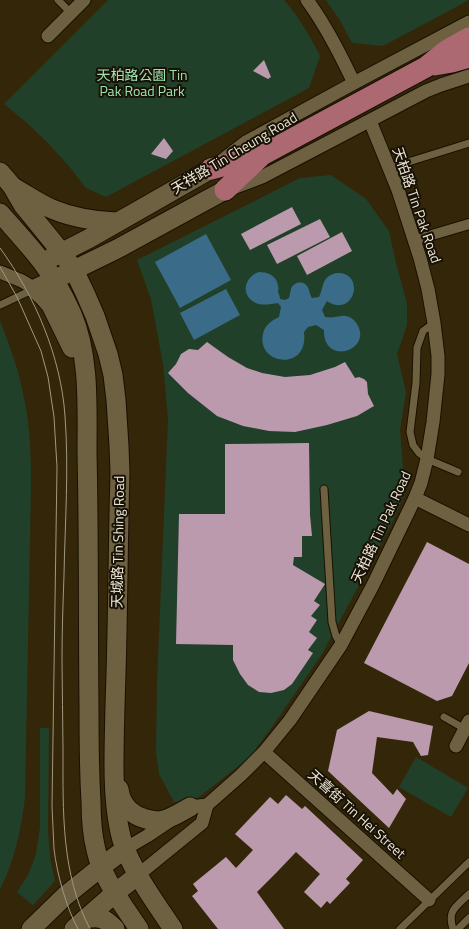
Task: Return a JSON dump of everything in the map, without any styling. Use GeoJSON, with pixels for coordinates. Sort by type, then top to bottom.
{"type":"FeatureCollection","features":[{"type":"Feature","properties":{"kind":"main road"},"geometry":{"type":"LineString","coordinates":[[211,169],[262,155],[426,67],[446,51],[469,38]]}},
{"type":"Feature","properties":{"kind":"main road"},"geometry":{"type":"LineString","coordinates":[[426,67],[469,57]]}},
{"type":"Feature","properties":{"kind":"main road"},"geometry":{"type":"LineString","coordinates":[[225,190],[262,155]]}},
{"type":"Feature","properties":{"kind":"main road","name":"天祥路 Tin Cheung Road"},"geometry":{"type":"LineString","coordinates":[[42,262],[90,238],[211,169]]}},
{"type":"Feature","properties":{"kind":"main road"},"geometry":{"type":"LineString","coordinates":[[6,179],[51,209],[82,219],[99,222],[116,222]]}},
{"type":"Feature","properties":{"kind":"main road","name":"天城路 Tin Shing Road"},"geometry":{"type":"LineString","coordinates":[[6,179],[23,205],[62,252],[74,270],[95,316],[113,375],[116,400],[120,473],[114,722],[114,797],[118,822],[126,849],[138,875],[173,929]]}},
{"type":"Feature","properties":{"kind":"main road","name":"天祥路 Tin Cheung Road"},"geometry":{"type":"LineString","coordinates":[[35,289],[117,249],[225,190]]}},
{"type":"Feature","properties":{"kind":"main road","name":"天城路 Tin Shing Road"},"geometry":{"type":"LineString","coordinates":[[0,213],[42,262],[54,280],[72,315],[82,348],[86,373],[89,730],[93,835],[101,867],[139,929]]}},
{"type":"Feature","properties":{"kind":"main road"},"geometry":{"type":"LineString","coordinates":[[35,289],[52,305],[72,349],[86,394]]}},
{"type":"Feature","properties":{"kind":"main road"},"geometry":{"type":"LineString","coordinates":[[114,766],[120,797],[126,806],[136,815],[150,820],[159,821],[198,806]]}},
{"type":"Feature","properties":{"kind":"main road"},"geometry":{"type":"LineString","coordinates":[[31,929],[65,896],[126,849]]}},
{"type":"Feature","properties":{"kind":"main road"},"geometry":{"type":"LineString","coordinates":[[80,924],[115,892],[138,875]]}},
{"type":"Feature","properties":{"kind":"main road"},"geometry":{"type":"LineString","coordinates":[[80,924],[92,918],[100,918],[108,922],[115,929]]}},
{"type":"Feature","properties":{"kind":"street"},"geometry":{"type":"LineString","coordinates":[[48,36],[84,0]]}},
{"type":"Feature","properties":{"kind":"street"},"geometry":{"type":"LineString","coordinates":[[307,0],[328,30],[354,84]]}},
{"type":"Feature","properties":{"kind":"street","name":"天祥路 Tin Cheung Road"},"geometry":{"type":"LineString","coordinates":[[211,169],[246,142],[469,22]]}},
{"type":"Feature","properties":{"kind":"street","name":"天祥路 Tin Cheung Road"},"geometry":{"type":"LineString","coordinates":[[225,190],[262,177],[426,92],[441,85],[469,76]]}},
{"type":"Feature","properties":{"kind":"street","name":"天柏路 Tin Pak Road"},"geometry":{"type":"LineString","coordinates":[[126,849],[198,806],[241,775],[264,752],[290,720],[341,645],[415,498],[421,483],[427,459],[433,422],[438,374],[438,356],[434,322],[420,258],[398,190],[370,121]]}},
{"type":"Feature","properties":{"kind":"street"},"geometry":{"type":"LineString","coordinates":[[414,240],[469,224]]}},
{"type":"Feature","properties":{"kind":"street"},"geometry":{"type":"LineString","coordinates":[[0,272],[22,281],[35,289]]}},
{"type":"Feature","properties":{"kind":"street"},"geometry":{"type":"LineString","coordinates":[[415,498],[469,525]]}},
{"type":"Feature","properties":{"kind":"street"},"geometry":{"type":"LineString","coordinates":[[456,746],[467,725]]}},
{"type":"Feature","properties":{"kind":"street","name":"天喜街 Tin Hei Street"},"geometry":{"type":"LineString","coordinates":[[264,752],[429,900]]}},
{"type":"Feature","properties":{"kind":"street"},"geometry":{"type":"LineString","coordinates":[[138,875],[202,823],[198,806]]}},
{"type":"Feature","properties":{"kind":"lane"},"geometry":{"type":"LineString","coordinates":[[58,0],[71,13]]}},
{"type":"Feature","properties":{"kind":"lane"},"geometry":{"type":"LineString","coordinates":[[389,168],[469,143]]}},
{"type":"Feature","properties":{"kind":"lane"},"geometry":{"type":"LineString","coordinates":[[0,305],[35,289]]}},
{"type":"Feature","properties":{"kind":"lane"},"geometry":{"type":"LineString","coordinates":[[434,322],[422,331],[417,348],[416,383],[410,432],[413,445],[419,453],[427,459],[458,472]]}},
{"type":"Feature","properties":{"kind":"lane"},"geometry":{"type":"LineString","coordinates":[[324,489],[332,622],[336,636],[341,645]]}},
{"type":"Feature","properties":{"kind":"lane"},"geometry":{"type":"LineString","coordinates":[[444,716],[467,725]]}},
{"type":"Feature","properties":{"kind":"lane"},"geometry":{"type":"LineString","coordinates":[[400,929],[469,862]]}},
{"type":"Feature","properties":{"kind":"lane"},"geometry":{"type":"LineString","coordinates":[[453,929],[451,914],[469,894]]}},
{"type":"Feature","properties":{"kind":"lane"},"geometry":{"type":"LineString","coordinates":[[458,929],[469,918]]}},
{"type":"Feature","properties":{"kind":"green space","name":"天柏路公園 Tin Pak Road Park"},"geometry":{"type":"Polygon","coordinates":[[[108,0],[284,0],[304,27],[320,56],[309,88],[106,197],[86,188],[48,143],[4,104],[108,0]]]}},
{"type":"Feature","properties":{"kind":"green space"},"geometry":{"type":"Polygon","coordinates":[[[326,0],[469,0],[383,46],[352,43],[341,22],[326,0]]]}},
{"type":"Feature","properties":{"kind":"green space"},"geometry":{"type":"Polygon","coordinates":[[[331,175],[366,199],[389,231],[407,304],[407,325],[397,354],[406,392],[400,430],[405,493],[390,527],[322,654],[249,758],[191,803],[174,802],[159,774],[156,753],[157,684],[168,419],[163,364],[151,299],[137,260],[300,178],[331,175]]]}},
{"type":"Feature","properties":{"kind":"green space"},"geometry":{"type":"Polygon","coordinates":[[[0,321],[17,368],[28,419],[31,484],[25,798],[17,844],[10,867],[0,889],[0,321]]]}},
{"type":"Feature","properties":{"kind":"green space"},"geometry":{"type":"Polygon","coordinates":[[[40,728],[49,728],[48,830],[50,858],[55,881],[33,905],[17,892],[28,875],[36,854],[40,828],[40,728]]]}},
{"type":"Feature","properties":{"kind":"green space"},"geometry":{"type":"Polygon","coordinates":[[[416,757],[468,788],[451,817],[399,787],[416,757]]]}},
{"type":"Feature","properties":{"kind":"water"},"geometry":{"type":"Polygon","coordinates":[[[206,234],[231,280],[180,308],[155,262],[206,234]]]}},
{"type":"Feature","properties":{"kind":"water"},"geometry":{"type":"Polygon","coordinates":[[[259,272],[269,274],[274,277],[277,283],[280,299],[285,300],[289,298],[292,287],[296,283],[301,282],[305,284],[308,287],[312,298],[319,297],[324,282],[328,277],[336,273],[347,275],[352,280],[354,287],[350,300],[344,304],[336,305],[327,301],[322,310],[325,317],[344,316],[350,317],[356,322],[360,335],[358,342],[353,348],[346,351],[338,351],[331,348],[326,341],[324,330],[316,325],[308,327],[304,332],[303,345],[299,354],[283,360],[274,358],[267,352],[263,344],[263,334],[265,328],[273,320],[279,317],[281,307],[278,303],[264,305],[258,304],[251,300],[246,291],[247,282],[254,274],[259,272]]]}},
{"type":"Feature","properties":{"kind":"water"},"geometry":{"type":"Polygon","coordinates":[[[226,289],[240,315],[194,340],[180,313],[226,289]]]}},
{"type":"Feature","properties":{"kind":"building"},"geometry":{"type":"Polygon","coordinates":[[[264,60],[271,77],[268,79],[253,71],[264,60]]]}},
{"type":"Feature","properties":{"kind":"building"},"geometry":{"type":"Polygon","coordinates":[[[164,138],[173,151],[166,159],[151,154],[164,138]]]}},
{"type":"Feature","properties":{"kind":"building"},"geometry":{"type":"Polygon","coordinates":[[[292,207],[301,224],[250,250],[241,234],[292,207]]]}},
{"type":"Feature","properties":{"kind":"building"},"geometry":{"type":"Polygon","coordinates":[[[320,219],[330,237],[277,264],[267,245],[320,219]]]}},
{"type":"Feature","properties":{"kind":"building"},"geometry":{"type":"Polygon","coordinates":[[[342,232],[352,251],[307,275],[297,256],[342,232]]]}},
{"type":"Feature","properties":{"kind":"building"},"geometry":{"type":"Polygon","coordinates":[[[207,342],[247,368],[262,373],[285,377],[310,375],[335,367],[345,362],[355,378],[359,377],[367,382],[368,394],[374,406],[357,416],[327,425],[295,432],[269,431],[243,426],[217,416],[188,393],[168,373],[176,364],[181,354],[189,349],[198,350],[207,342]]]}},
{"type":"Feature","properties":{"kind":"building"},"geometry":{"type":"Polygon","coordinates":[[[309,443],[310,515],[312,536],[302,536],[302,557],[294,557],[293,565],[325,584],[314,601],[320,605],[311,616],[317,620],[309,632],[317,638],[308,650],[313,653],[292,684],[284,690],[271,693],[259,692],[248,685],[240,674],[233,660],[233,645],[176,644],[179,514],[225,514],[225,444],[309,443]]]}},
{"type":"Feature","properties":{"kind":"building"},"geometry":{"type":"Polygon","coordinates":[[[427,542],[469,564],[469,663],[452,696],[437,701],[364,663],[427,542]]]}},
{"type":"Feature","properties":{"kind":"building"},"geometry":{"type":"Polygon","coordinates":[[[369,711],[433,726],[428,755],[421,756],[413,742],[377,737],[372,773],[393,795],[397,789],[406,799],[389,828],[328,771],[337,730],[369,711]]]}},
{"type":"Feature","properties":{"kind":"building"},"geometry":{"type":"Polygon","coordinates":[[[286,795],[302,809],[305,806],[363,860],[346,879],[350,883],[330,904],[327,901],[321,908],[304,892],[320,874],[296,852],[257,892],[284,929],[218,929],[192,896],[198,891],[193,884],[226,857],[236,868],[253,850],[235,834],[270,797],[278,804],[286,795]]]}},
{"type":"Feature","properties":{"kind":"tram line"},"geometry":{"type":"LineString","coordinates":[[0,248],[24,286],[44,328],[58,372],[65,416],[67,456],[62,648],[64,819],[69,864],[74,886],[90,929]]}},
{"type":"Feature","properties":{"kind":"tram line"},"geometry":{"type":"LineString","coordinates":[[0,267],[17,297],[41,351],[48,377],[54,417],[57,467],[52,806],[53,838],[55,859],[63,890],[78,929]]}}]}
